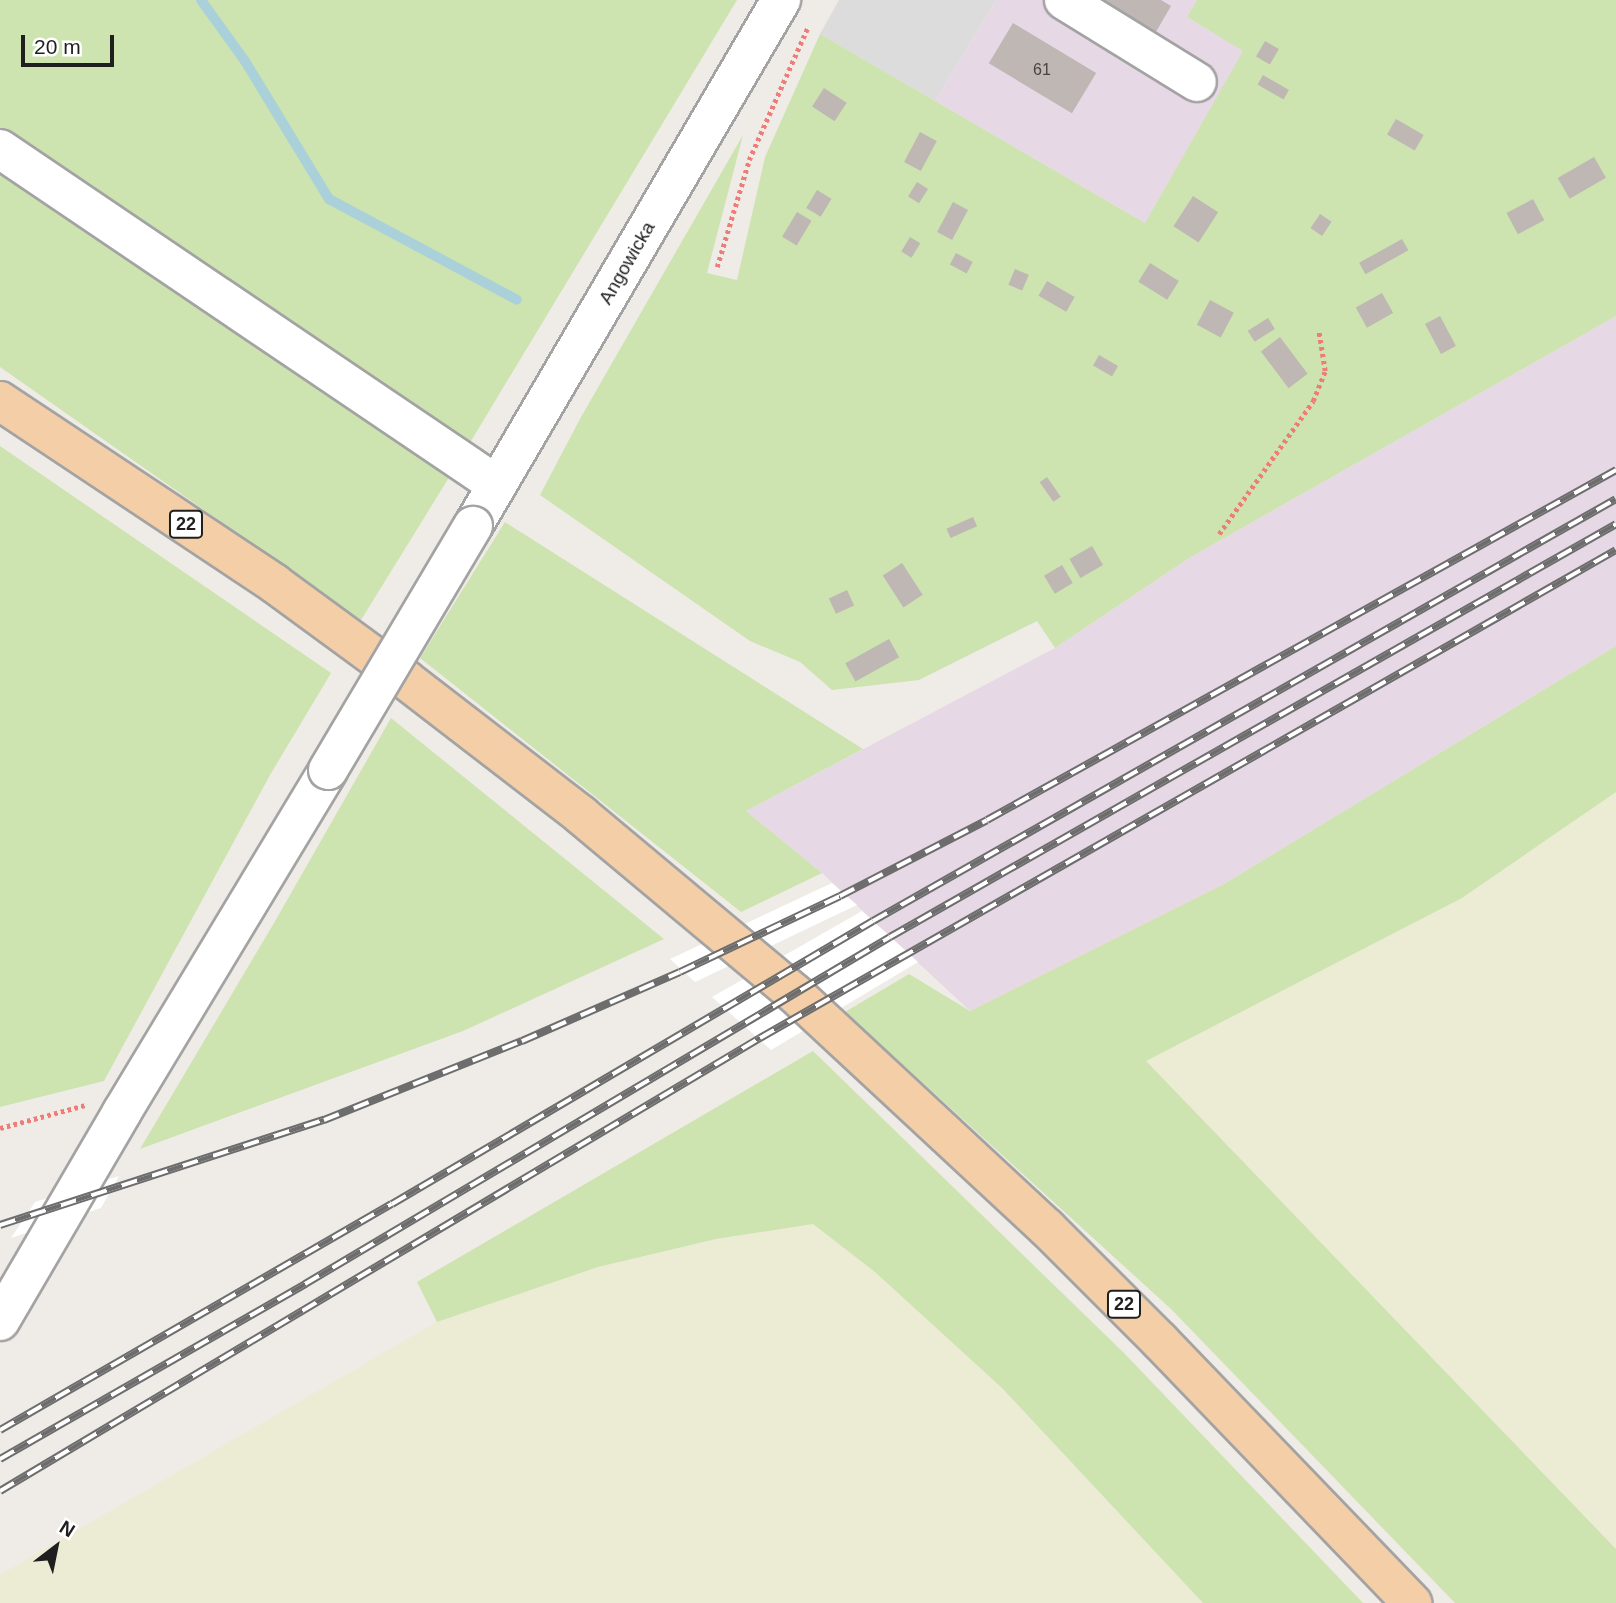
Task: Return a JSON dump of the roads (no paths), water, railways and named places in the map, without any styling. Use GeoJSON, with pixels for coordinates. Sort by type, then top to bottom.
{"type":"FeatureCollection","features":[{"type":"Feature","properties":{"kind":"main road","name":"22"},"geometry":{"type":"LineString","coordinates":[[0,401],[275,584],[448,712],[581,815],[795,994],[1056,1237],[1177,1358],[1412,1603]]}},
{"type":"Feature","properties":{"kind":"street"},"geometry":{"type":"LineString","coordinates":[[1064,0],[1196,82]]}},
{"type":"Feature","properties":{"kind":"street","name":"Angowicka"},"geometry":{"type":"LineString","coordinates":[[0,1321],[497,485],[795,12]]}},
{"type":"Feature","properties":{"kind":"street"},"geometry":{"type":"LineString","coordinates":[[0,149],[497,485]]}},
{"type":"Feature","properties":{"kind":"waterway"},"geometry":{"type":"LineString","coordinates":[[201,0],[245,61],[329,199],[517,300]]}},
{"type":"Feature","properties":{"kind":"railway"},"geometry":{"type":"LineString","coordinates":[[0,1225],[324,1120],[522,1041],[680,972],[840,896],[987,820],[1616,470]]}},
{"type":"Feature","properties":{"kind":"railway"},"geometry":{"type":"LineString","coordinates":[[0,1430],[392,1204],[873,921],[1616,499]]}},
{"type":"Feature","properties":{"kind":"railway"},"geometry":{"type":"LineString","coordinates":[[0,1459],[305,1284],[890,937],[1616,524]]}},
{"type":"Feature","properties":{"kind":"railway"},"geometry":{"type":"LineString","coordinates":[[0,1491],[760,1038],[1616,550]]}}]}
